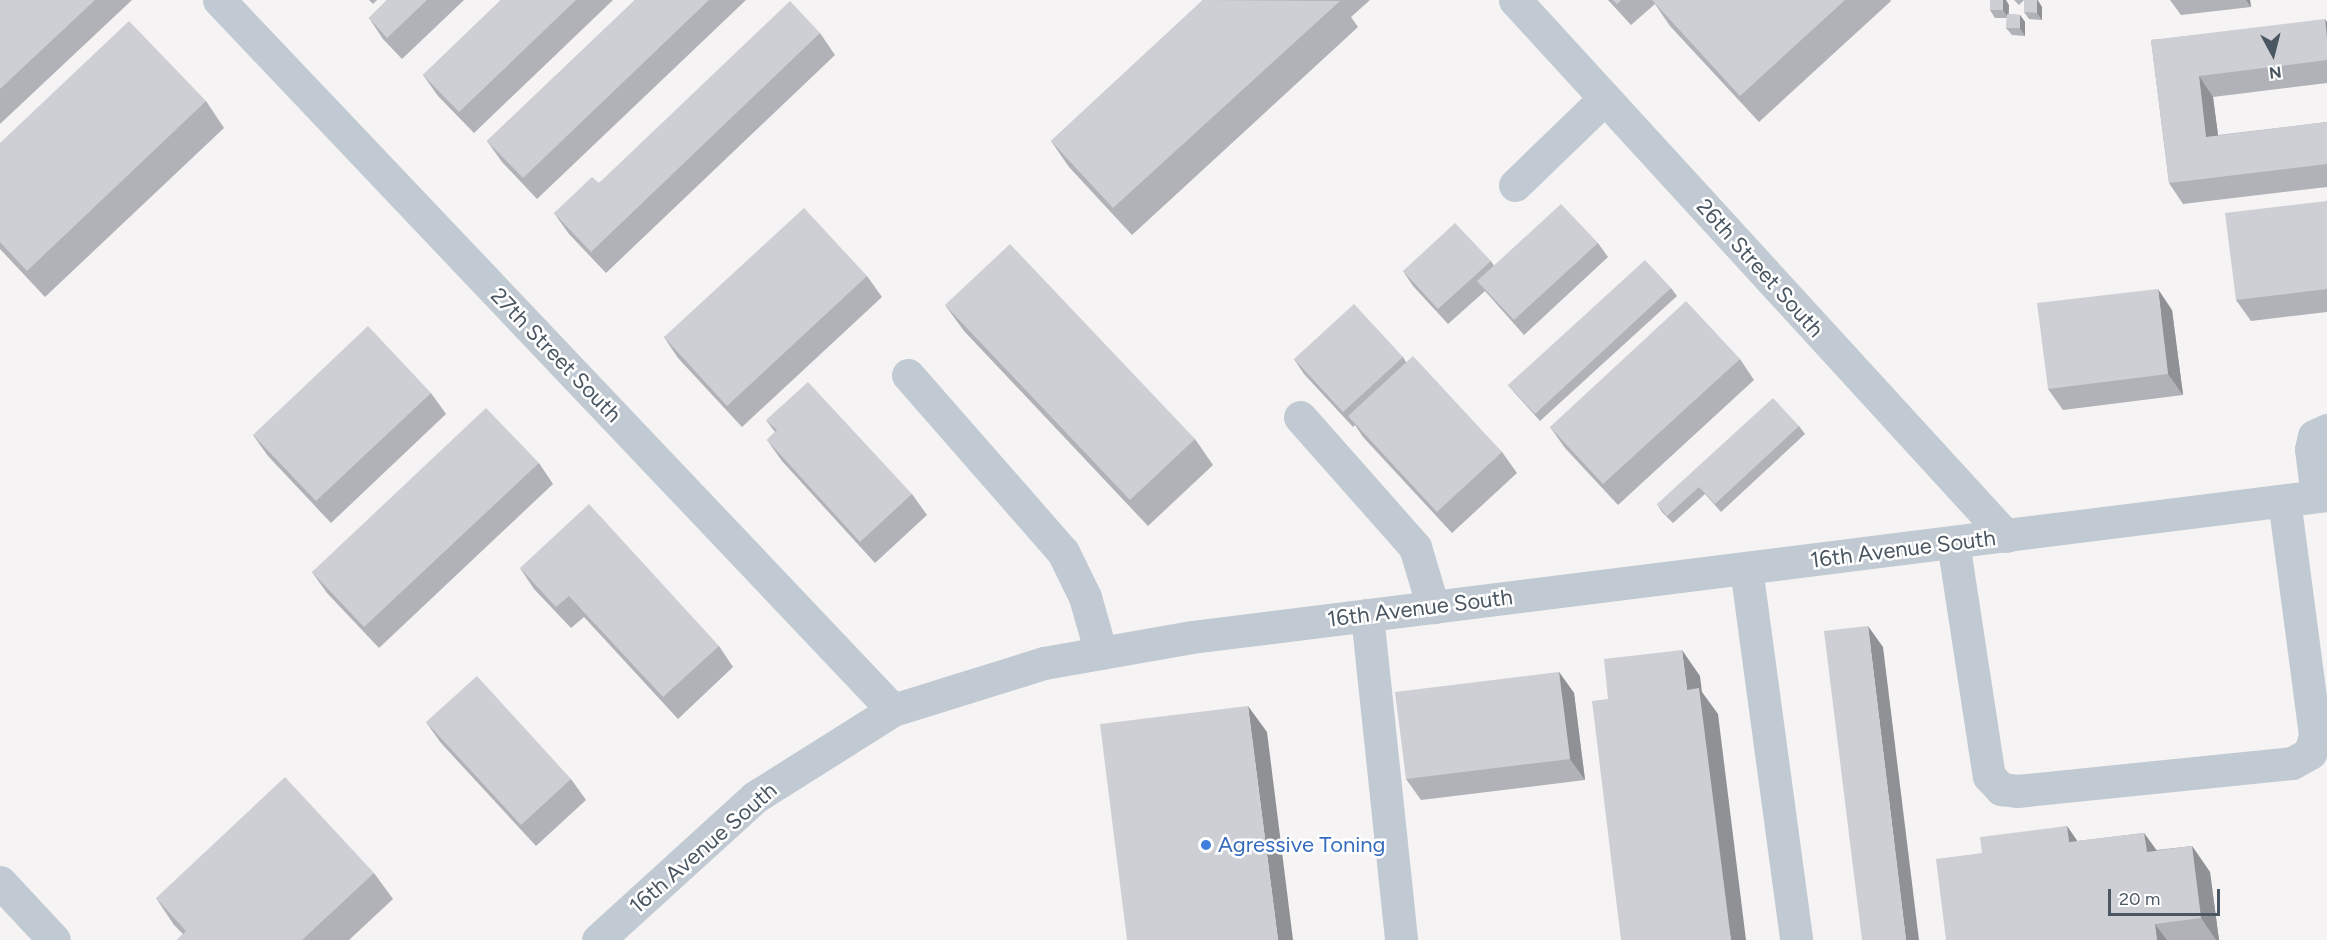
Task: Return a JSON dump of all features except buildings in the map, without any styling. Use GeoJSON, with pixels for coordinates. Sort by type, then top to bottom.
{"type":"FeatureCollection","features":[{"type":"Feature","properties":{"kind":"street","name":"27th Street South"},"geometry":{"type":"LineString","coordinates":[[219,0],[893,710]]}},
{"type":"Feature","properties":{"kind":"street","name":"26th Street South"},"geometry":{"type":"LineString","coordinates":[[1515,0],[2006,536]]}},
{"type":"Feature","properties":{"kind":"street"},"geometry":{"type":"LineString","coordinates":[[1515,185],[1605,98]]}},
{"type":"Feature","properties":{"kind":"street"},"geometry":{"type":"LineString","coordinates":[[908,375],[1063,552],[1085,597],[1101,653]]}},
{"type":"Feature","properties":{"kind":"street"},"geometry":{"type":"LineString","coordinates":[[1300,417],[1415,547],[1433,607]]}},
{"type":"Feature","properties":{"kind":"street"},"geometry":{"type":"LineString","coordinates":[[2322,496],[2311,449],[2314,436],[2327,430]]}},
{"type":"Feature","properties":{"kind":"street","name":"16th Avenue South"},"geometry":{"type":"LineString","coordinates":[[598,940],[755,797],[893,710],[1044,663],[1192,636],[2322,496]]}},
{"type":"Feature","properties":{"kind":"street"},"geometry":{"type":"LineString","coordinates":[[1953,542],[1989,776],[2001,789],[2017,791],[2292,763],[2310,753],[2315,735],[2284,501]]}},
{"type":"Feature","properties":{"kind":"street"},"geometry":{"type":"LineString","coordinates":[[1746,568],[1796,940]]}},
{"type":"Feature","properties":{"kind":"street"},"geometry":{"type":"LineString","coordinates":[[1368,615],[1401,940]]}},
{"type":"Feature","properties":{"kind":"street"},"geometry":{"type":"LineString","coordinates":[[0,882],[54,940]]}},
{"type":"Feature","properties":{"kind":"place","name":"Agressive Toning"},"geometry":{"type":"Point","coordinates":[1206,845]}}]}
